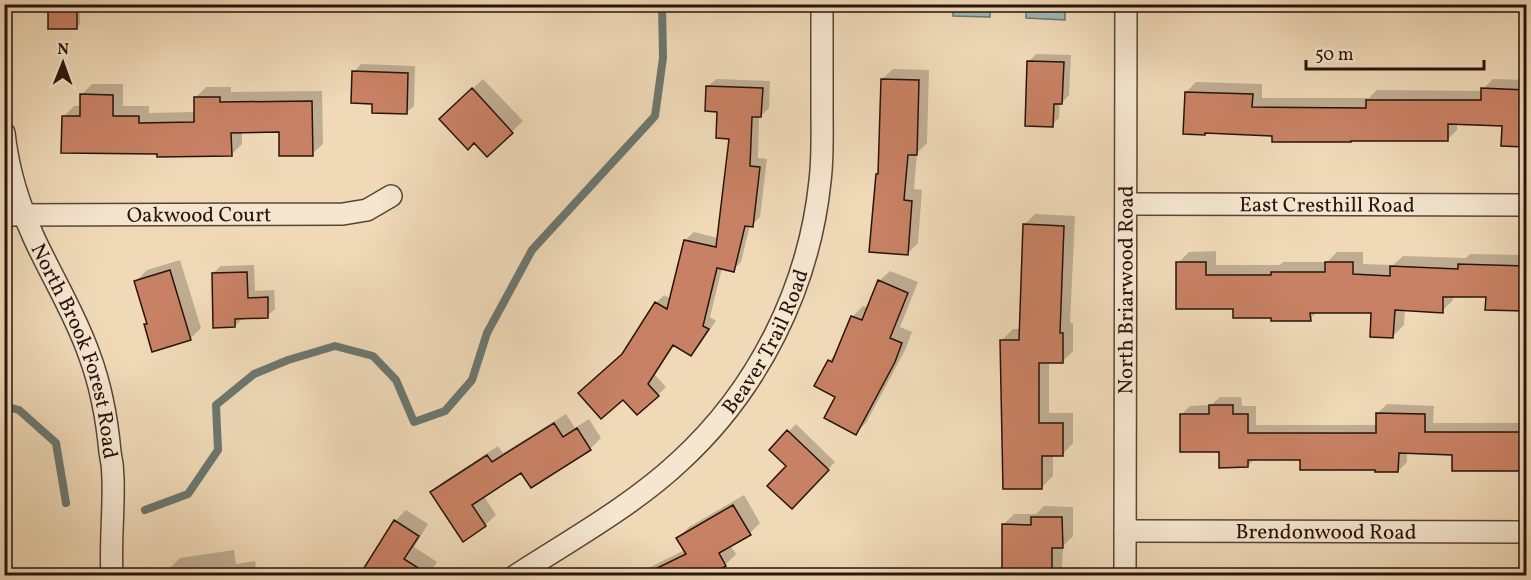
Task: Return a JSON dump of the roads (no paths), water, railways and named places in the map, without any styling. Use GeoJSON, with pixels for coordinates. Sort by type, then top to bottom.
{"type":"FeatureCollection","features":[{"type":"Feature","properties":{"kind":"street","name":"Beaver Trail Road"},"geometry":{"type":"LineString","coordinates":[[515,576],[635,498],[678,463],[717,423],[740,393],[770,345],[793,295],[812,234],[822,156],[822,4]]}},
{"type":"Feature","properties":{"kind":"street","name":"North Briarwood Road"},"geometry":{"type":"LineString","coordinates":[[1125,576],[1126,4]]}},
{"type":"Feature","properties":{"kind":"street","name":"North Brook Forest Road"},"geometry":{"type":"LineString","coordinates":[[4,133],[16,193],[14,215],[34,240],[78,326],[99,383],[107,421],[114,477],[112,576]]}},
{"type":"Feature","properties":{"kind":"street","name":"Oakwood Court"},"geometry":{"type":"LineString","coordinates":[[14,215],[343,214],[367,210],[391,196]]}},
{"type":"Feature","properties":{"kind":"street","name":"East Cresthill Road"},"geometry":{"type":"LineString","coordinates":[[1126,204],[1527,205]]}},
{"type":"Feature","properties":{"kind":"street","name":"Brendonwood Road"},"geometry":{"type":"LineString","coordinates":[[1125,531],[1527,532]]}},
{"type":"Feature","properties":{"kind":"water"},"geometry":{"type":"Polygon","coordinates":[[[953,5],[990,5],[990,17],[953,16],[953,5]]]}},
{"type":"Feature","properties":{"kind":"water"},"geometry":{"type":"Polygon","coordinates":[[[1026,5],[1065,5],[1065,20],[1026,18],[1026,5]]]}},
{"type":"Feature","properties":{"kind":"waterway"},"geometry":{"type":"LineString","coordinates":[[145,510],[188,494],[218,450],[216,405],[254,374],[288,360],[335,346],[373,356],[396,380],[414,422],[445,411],[472,380],[487,333],[532,250],[655,116],[663,58],[662,4]]}},
{"type":"Feature","properties":{"kind":"waterway"},"geometry":{"type":"LineString","coordinates":[[4,406],[19,410],[56,443],[66,503]]}}]}
